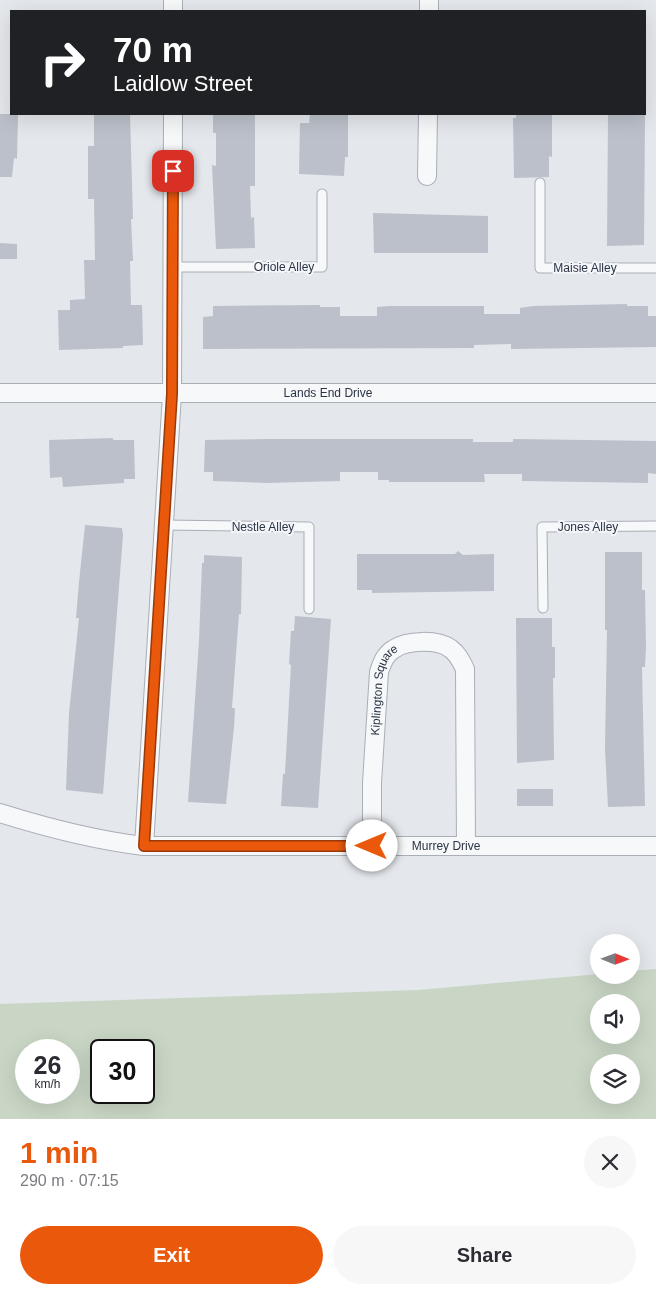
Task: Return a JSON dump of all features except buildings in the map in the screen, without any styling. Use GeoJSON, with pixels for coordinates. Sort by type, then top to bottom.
{"type":"FeatureCollection","features":[{"type":"Feature","properties":{"kind":"street"},"geometry":{"type":"LineString","coordinates":[[144,846],[172,394],[174,267],[173,115]]}},
{"type":"Feature","properties":{"kind":"street"},"geometry":{"type":"LineString","coordinates":[[427,176],[428,115]]}},
{"type":"Feature","properties":{"kind":"street","name":"Lands End Drive"},"geometry":{"type":"LineString","coordinates":[[0,393],[656,393]]}},
{"type":"Feature","properties":{"kind":"street","name":"Kiplington Square"},"geometry":{"type":"LineString","coordinates":[[372,846],[372,783],[379,672],[383,659],[393,649],[406,643],[438,643],[450,648],[459,657],[464,669],[466,846]]}},
{"type":"Feature","properties":{"kind":"street","name":"Murrey Drive"},"geometry":{"type":"LineString","coordinates":[[0,813],[94,840],[144,846],[656,846]]}},
{"type":"Feature","properties":{"kind":"lane","name":"Maisie Alley"},"geometry":{"type":"LineString","coordinates":[[540,183],[540,268],[656,268]]}},
{"type":"Feature","properties":{"kind":"lane","name":"Oriole Alley"},"geometry":{"type":"LineString","coordinates":[[174,267],[322,267],[322,194]]}},
{"type":"Feature","properties":{"kind":"lane","name":"Nestle Alley"},"geometry":{"type":"LineString","coordinates":[[165,525],[309,527],[309,609]]}},
{"type":"Feature","properties":{"kind":"lane","name":"Jones Alley"},"geometry":{"type":"LineString","coordinates":[[543,608],[542,527],[656,526]]}},
{"type":"Feature","properties":{"kind":"green space"},"geometry":{"type":"Polygon","coordinates":[[[656,969],[656,1119],[0,1119],[0,1004],[418,990],[590,975],[590,984],[640,984],[640,970],[656,969]]]}},
{"type":"Feature","properties":{"kind":"route"},"geometry":{"type":"LineString","coordinates":[[173,171],[172,394],[144,846],[372,846]]}}]}
